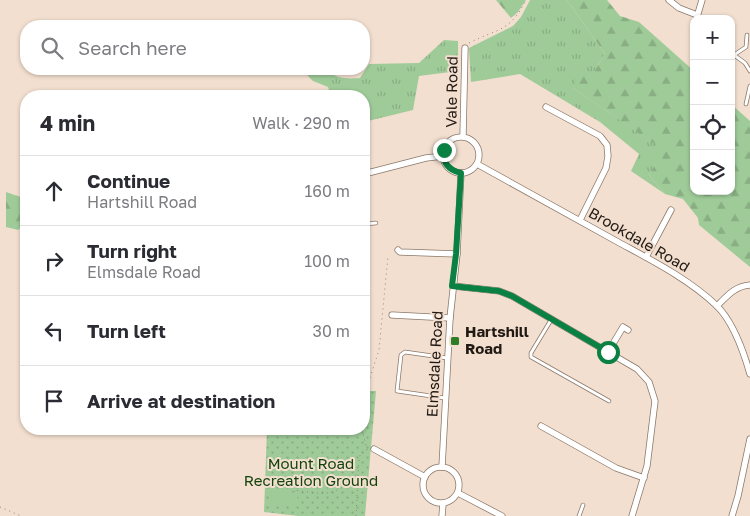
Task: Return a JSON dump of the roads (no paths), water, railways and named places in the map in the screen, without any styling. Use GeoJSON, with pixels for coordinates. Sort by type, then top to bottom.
{"type":"FeatureCollection","features":[{"type":"Feature","properties":{"kind":"street"},"geometry":{"type":"LineString","coordinates":[[669,0],[692,15]]}},
{"type":"Feature","properties":{"kind":"street"},"geometry":{"type":"LineString","coordinates":[[697,15],[702,0]]}},
{"type":"Feature","properties":{"kind":"street","name":"Vale Road"},"geometry":{"type":"LineString","coordinates":[[463,136],[465,48]]}},
{"type":"Feature","properties":{"kind":"street"},"geometry":{"type":"LineString","coordinates":[[546,107],[600,136],[607,145],[606,168],[580,220]]}},
{"type":"Feature","properties":{"kind":"street"},"geometry":{"type":"LineString","coordinates":[[463,136],[472,139],[478,146],[480,155],[473,169],[461,173],[454,172],[449,168],[443,156],[447,144],[457,137],[463,136]]}},
{"type":"Feature","properties":{"kind":"street"},"geometry":{"type":"LineString","coordinates":[[370,172],[426,158],[443,156]]}},
{"type":"Feature","properties":{"kind":"street","name":"Brookdale Road"},"geometry":{"type":"LineString","coordinates":[[477,164],[646,257],[690,284],[717,306],[724,315],[743,352],[750,374]]}},
{"type":"Feature","properties":{"kind":"street","name":"Elmsdale Road"},"geometry":{"type":"LineString","coordinates":[[442,467],[452,286],[461,173]]}},
{"type":"Feature","properties":{"kind":"street"},"geometry":{"type":"LineString","coordinates":[[646,257],[671,210]]}},
{"type":"Feature","properties":{"kind":"street"},"geometry":{"type":"LineString","coordinates":[[398,250],[400,252],[456,254]]}},
{"type":"Feature","properties":{"kind":"street"},"geometry":{"type":"LineString","coordinates":[[717,306],[730,292],[742,286],[750,285]]}},
{"type":"Feature","properties":{"kind":"street"},"geometry":{"type":"LineString","coordinates":[[452,286],[499,291],[512,296],[642,373],[649,382],[655,401],[644,478],[632,516]]}},
{"type":"Feature","properties":{"kind":"street"},"geometry":{"type":"LineString","coordinates":[[392,315],[450,318]]}},
{"type":"Feature","properties":{"kind":"street"},"geometry":{"type":"LineString","coordinates":[[608,352],[623,327],[628,330]]}},
{"type":"Feature","properties":{"kind":"street"},"geometry":{"type":"LineString","coordinates":[[541,426],[616,468],[644,478]]}},
{"type":"Feature","properties":{"kind":"street"},"geometry":{"type":"LineString","coordinates":[[732,516],[750,439]]}},
{"type":"Feature","properties":{"kind":"street"},"geometry":{"type":"LineString","coordinates":[[374,449],[425,476]]}},
{"type":"Feature","properties":{"kind":"street"},"geometry":{"type":"LineString","coordinates":[[442,467],[449,469],[455,473],[458,479],[458,493],[452,500],[443,504],[435,503],[428,499],[424,492],[422,484],[425,476],[429,471],[442,467]]}},
{"type":"Feature","properties":{"kind":"street"},"geometry":{"type":"LineString","coordinates":[[458,493],[502,516]]}},
{"type":"Feature","properties":{"kind":"street"},"geometry":{"type":"LineString","coordinates":[[442,516],[443,504]]}},
{"type":"Feature","properties":{"kind":"lane"},"geometry":{"type":"LineString","coordinates":[[735,52],[746,47],[747,35]]}},
{"type":"Feature","properties":{"kind":"lane"},"geometry":{"type":"LineString","coordinates":[[735,56],[745,63],[750,71]]}},
{"type":"Feature","properties":{"kind":"lane"},"geometry":{"type":"LineString","coordinates":[[746,104],[750,86]]}},
{"type":"Feature","properties":{"kind":"lane"},"geometry":{"type":"LineString","coordinates":[[370,224],[376,223]]}},
{"type":"Feature","properties":{"kind":"lane"},"geometry":{"type":"LineString","coordinates":[[551,320],[531,353],[531,357],[609,402]]}},
{"type":"Feature","properties":{"kind":"lane"},"geometry":{"type":"LineString","coordinates":[[445,398],[398,391],[401,355],[405,352],[448,358]]}},
{"type":"Feature","properties":{"kind":"lane"},"geometry":{"type":"LineString","coordinates":[[579,516],[583,505]]}},
{"type":"Feature","properties":{"kind":"place","name":"Hartshill Road"},"geometry":{"type":"Point","coordinates":[455,341]}},
{"type":"Feature","properties":{"kind":"park label","name":"Mount Road Recreation Ground"},"geometry":{"type":"Point","coordinates":[311,472]}}]}
